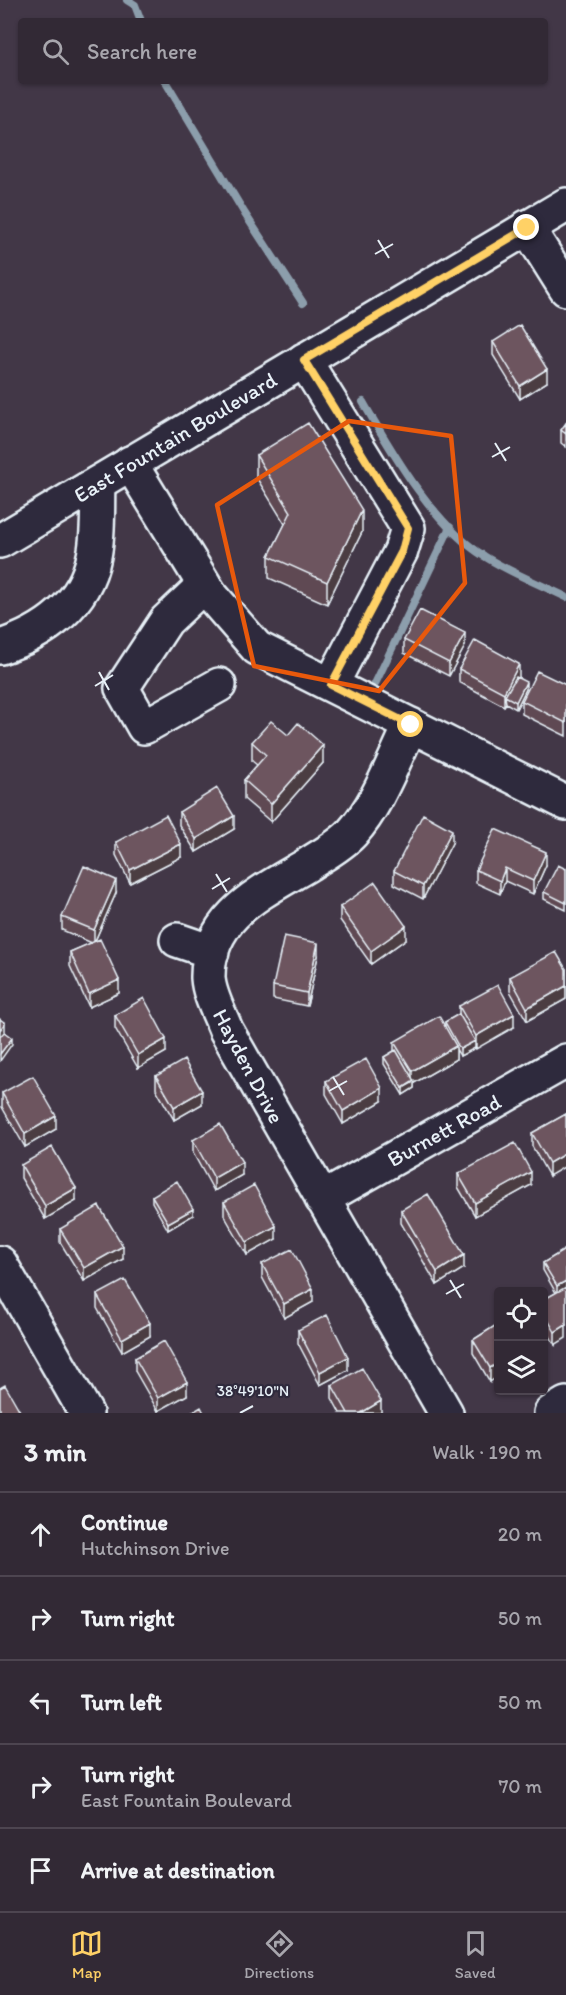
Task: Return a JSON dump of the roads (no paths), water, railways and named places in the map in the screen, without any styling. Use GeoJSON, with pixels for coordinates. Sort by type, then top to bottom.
{"type":"FeatureCollection","features":[{"type":"Feature","properties":{"kind":"street","name":"East Fountain Boulevard"},"geometry":{"type":"LineString","coordinates":[[0,541],[566,205]]}},
{"type":"Feature","properties":{"kind":"street"},"geometry":{"type":"LineString","coordinates":[[527,228],[566,289]]}},
{"type":"Feature","properties":{"kind":"street"},"geometry":{"type":"LineString","coordinates":[[304,360],[408,528],[402,551],[331,685]]}},
{"type":"Feature","properties":{"kind":"street"},"geometry":{"type":"LineString","coordinates":[[130,464],[204,585],[234,625],[257,648],[566,803]]}},
{"type":"Feature","properties":{"kind":"street"},"geometry":{"type":"LineString","coordinates":[[0,647],[44,626],[70,608],[89,577],[95,554],[98,483]]}},
{"type":"Feature","properties":{"kind":"street"},"geometry":{"type":"LineString","coordinates":[[204,585],[166,621],[122,688],[144,727],[219,685]]}},
{"type":"Feature","properties":{"kind":"street","name":"Hayden Drive"},"geometry":{"type":"LineString","coordinates":[[411,725],[368,812],[351,834],[335,847],[249,900],[230,915],[218,932],[208,979],[226,1030],[446,1413]]}},
{"type":"Feature","properties":{"kind":"street"},"geometry":{"type":"LineString","coordinates":[[177,940],[212,952]]}},
{"type":"Feature","properties":{"kind":"street","name":"Burnett Road"},"geometry":{"type":"LineString","coordinates":[[322,1199],[566,1061]]}},
{"type":"Feature","properties":{"kind":"street"},"geometry":{"type":"LineString","coordinates":[[0,1263],[86,1413]]}},
{"type":"Feature","properties":{"kind":"street"},"geometry":{"type":"LineString","coordinates":[[551,1413],[566,1404]]}},
{"type":"Feature","properties":{"kind":"waterway"},"geometry":{"type":"LineString","coordinates":[[127,0],[135,5],[140,18]]}},
{"type":"Feature","properties":{"kind":"waterway"},"geometry":{"type":"LineString","coordinates":[[167,84],[245,214],[303,303]]}},
{"type":"Feature","properties":{"kind":"waterway"},"geometry":{"type":"LineString","coordinates":[[363,402],[415,486],[431,507],[465,543],[514,573],[566,597]]}},
{"type":"Feature","properties":{"kind":"waterway"},"geometry":{"type":"LineString","coordinates":[[373,688],[450,527]]}}]}
